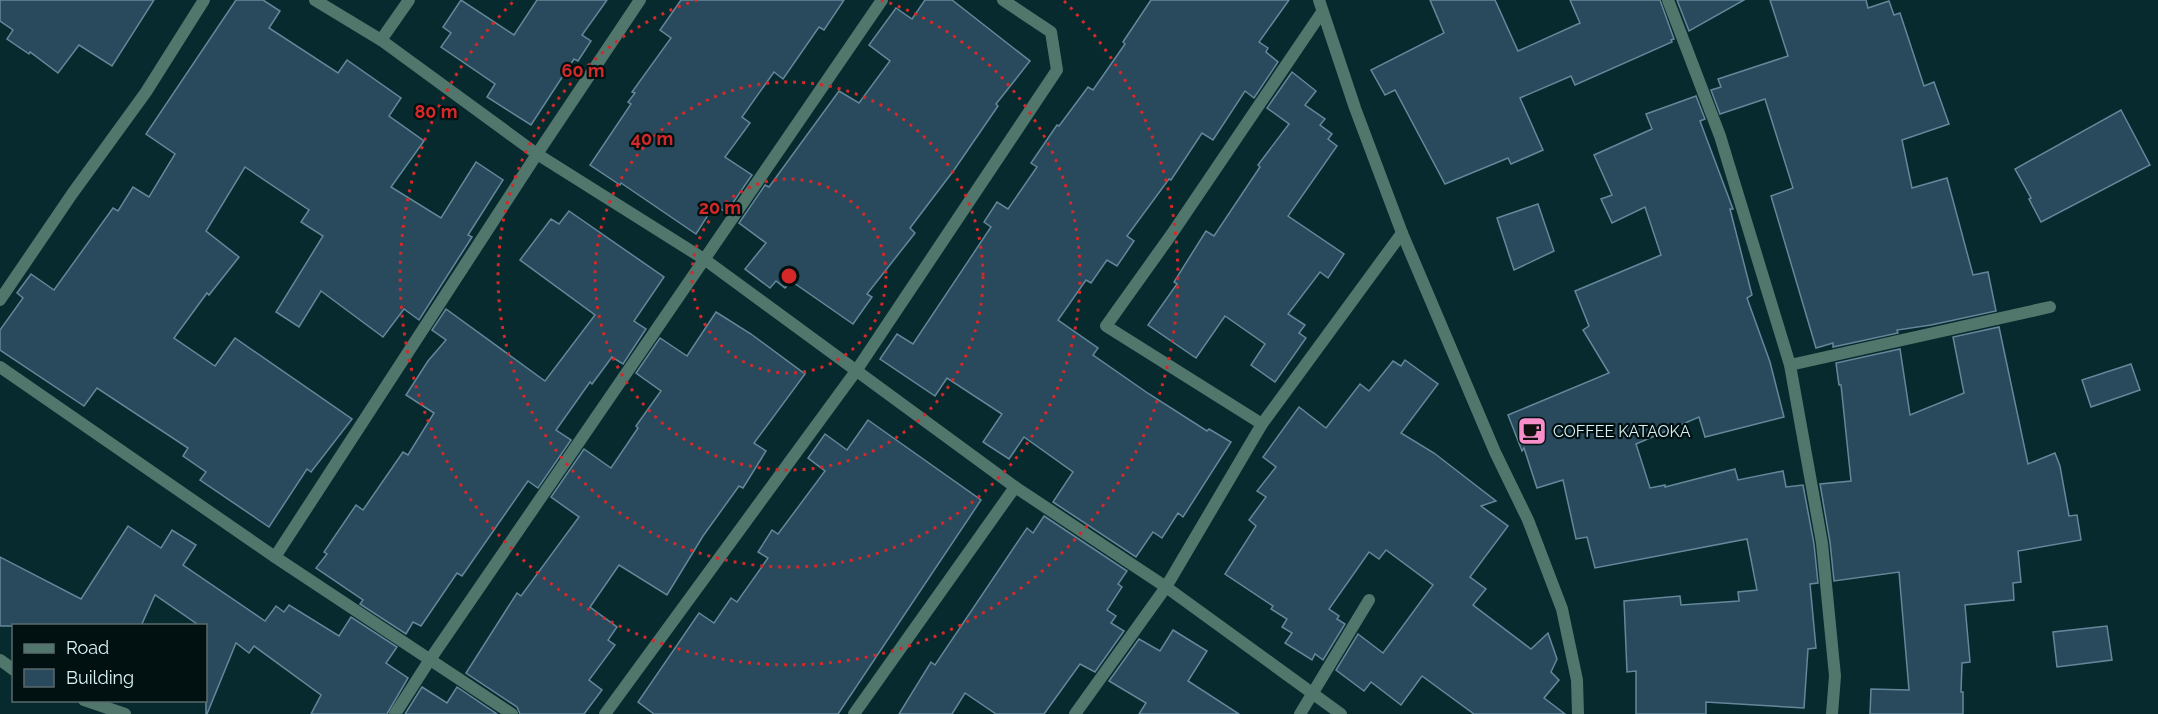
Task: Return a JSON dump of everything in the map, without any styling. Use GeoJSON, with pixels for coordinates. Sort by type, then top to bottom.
{"type":"FeatureCollection","features":[{"type":"Feature","properties":{"kind":"street"},"geometry":{"type":"LineString","coordinates":[[0,300],[72,194],[146,92],[204,0]]}},
{"type":"Feature","properties":{"kind":"street"},"geometry":{"type":"LineString","coordinates":[[315,0],[381,40],[537,154],[704,259],[1015,487],[1166,586],[1341,714]]}},
{"type":"Feature","properties":{"kind":"street"},"geometry":{"type":"LineString","coordinates":[[381,40],[409,0]]}},
{"type":"Feature","properties":{"kind":"street"},"geometry":{"type":"LineString","coordinates":[[275,557],[640,0]]}},
{"type":"Feature","properties":{"kind":"street"},"geometry":{"type":"LineString","coordinates":[[395,714],[882,0]]}},
{"type":"Feature","properties":{"kind":"street"},"geometry":{"type":"LineString","coordinates":[[605,714],[856,371],[1057,70],[1051,32],[1003,0]]}},
{"type":"Feature","properties":{"kind":"street"},"geometry":{"type":"LineString","coordinates":[[1668,0],[1720,136],[1790,365],[1822,543],[1835,676],[1832,714]]}},
{"type":"Feature","properties":{"kind":"street"},"geometry":{"type":"LineString","coordinates":[[1321,6],[1402,233],[1495,452],[1528,520],[1562,609],[1577,680],[1578,714]]}},
{"type":"Feature","properties":{"kind":"street"},"geometry":{"type":"LineString","coordinates":[[1262,424],[1106,327],[1171,235],[1321,6]]}},
{"type":"Feature","properties":{"kind":"street"},"geometry":{"type":"LineString","coordinates":[[1075,714],[1166,586],[1262,424],[1402,233]]}},
{"type":"Feature","properties":{"kind":"street"},"geometry":{"type":"LineString","coordinates":[[1790,365],[2050,307]]}},
{"type":"Feature","properties":{"kind":"street"},"geometry":{"type":"LineString","coordinates":[[0,367],[275,557],[512,714]]}},
{"type":"Feature","properties":{"kind":"street"},"geometry":{"type":"LineString","coordinates":[[854,714],[1015,487]]}},
{"type":"Feature","properties":{"kind":"street"},"geometry":{"type":"LineString","coordinates":[[1300,714],[1369,600]]}},
{"type":"Feature","properties":{"kind":"street"},"geometry":{"type":"LineString","coordinates":[[90,702],[125,714]]}},
{"type":"Feature","properties":{"kind":"building"},"geometry":{"type":"Polygon","coordinates":[[[0,0],[154,0],[112,66],[79,45],[58,73],[30,52],[29,54],[7,39],[13,30],[0,21],[0,0]]]}},
{"type":"Feature","properties":{"kind":"building"},"geometry":{"type":"Polygon","coordinates":[[[236,0],[263,0],[280,11],[269,28],[338,73],[347,60],[401,98],[389,116],[424,141],[391,187],[441,218],[476,162],[503,180],[468,235],[472,237],[419,320],[404,309],[383,337],[321,291],[299,327],[276,312],[323,236],[301,222],[309,210],[245,167],[206,231],[239,257],[209,295],[207,293],[174,338],[215,366],[235,338],[352,419],[311,472],[307,469],[269,527],[200,480],[206,472],[183,456],[188,448],[97,388],[84,406],[0,350],[0,330],[23,298],[17,293],[31,274],[54,290],[113,208],[118,211],[133,187],[149,197],[175,154],[146,134],[236,0]]]}},
{"type":"Feature","properties":{"kind":"building"},"geometry":{"type":"Polygon","coordinates":[[[461,0],[514,35],[537,0],[607,0],[582,35],[591,41],[578,61],[574,59],[531,125],[487,97],[495,84],[441,47],[451,33],[443,27],[461,0]]]}},
{"type":"Feature","properties":{"kind":"building"},"geometry":{"type":"Polygon","coordinates":[[[681,0],[844,0],[824,30],[819,27],[783,79],[774,72],[742,117],[750,123],[725,157],[752,175],[726,213],[715,204],[696,234],[621,183],[620,185],[590,165],[631,104],[628,102],[635,93],[632,92],[671,38],[660,30],[681,0]]]}},
{"type":"Feature","properties":{"kind":"building"},"geometry":{"type":"Polygon","coordinates":[[[925,0],[952,0],[1030,61],[996,104],[998,106],[954,170],[910,228],[915,233],[867,294],[872,297],[853,324],[791,281],[785,288],[776,281],[770,288],[745,269],[766,243],[739,223],[765,185],[769,187],[839,91],[859,103],[890,61],[869,45],[896,8],[912,19],[925,0]]]}},
{"type":"Feature","properties":{"kind":"building"},"geometry":{"type":"Polygon","coordinates":[[[1151,0],[1289,0],[1259,42],[1268,48],[1266,52],[1278,62],[1254,98],[1245,91],[1213,140],[1202,133],[1171,180],[1169,179],[1127,236],[1134,241],[1117,266],[1107,260],[1091,283],[1086,280],[1058,320],[1098,348],[1093,355],[1207,431],[1209,429],[1231,442],[1183,517],[1178,513],[1162,538],[1153,532],[1136,557],[1053,502],[1073,472],[1024,437],[1009,459],[983,442],[1002,414],[947,378],[935,396],[880,359],[897,334],[913,344],[991,227],[984,222],[997,202],[1008,209],[1037,167],[1031,163],[1057,125],[1059,126],[1088,87],[1093,90],[1125,44],[1123,42],[1151,0]]]}},
{"type":"Feature","properties":{"kind":"building"},"geometry":{"type":"Polygon","coordinates":[[[1430,0],[1495,0],[1518,51],[1580,23],[1570,0],[1660,0],[1674,39],[1671,40],[1672,42],[1575,85],[1571,76],[1520,98],[1543,150],[1511,164],[1508,158],[1445,184],[1395,90],[1385,95],[1371,70],[1444,33],[1430,0]]]}},
{"type":"Feature","properties":{"kind":"building"},"geometry":{"type":"Polygon","coordinates":[[[1677,0],[1744,0],[1689,31],[1677,0]]]}},
{"type":"Feature","properties":{"kind":"building"},"geometry":{"type":"Polygon","coordinates":[[[1770,0],[1866,0],[1868,8],[1889,1],[1894,15],[1900,13],[1924,86],[1934,82],[1949,124],[1902,140],[1912,188],[1947,178],[1973,275],[1988,272],[1996,311],[1897,330],[1898,333],[1833,347],[1833,343],[1816,348],[1771,196],[1793,188],[1765,99],[1720,114],[1711,90],[1721,87],[1718,79],[1788,56],[1770,0]]]}},
{"type":"Feature","properties":{"kind":"building"},"geometry":{"type":"Polygon","coordinates":[[[1292,72],[1316,91],[1305,105],[1325,119],[1320,125],[1332,134],[1328,139],[1337,146],[1288,216],[1344,254],[1328,278],[1320,272],[1288,314],[1305,325],[1299,333],[1306,338],[1275,382],[1251,365],[1265,344],[1225,316],[1196,358],[1148,325],[1177,284],[1174,282],[1206,231],[1214,236],[1260,167],[1258,165],[1289,124],[1267,108],[1292,72]]]}},
{"type":"Feature","properties":{"kind":"building"},"geometry":{"type":"Polygon","coordinates":[[[1696,96],[1705,119],[1700,121],[1733,209],[1730,209],[1752,295],[1747,298],[1770,362],[1784,417],[1705,437],[1699,417],[1636,444],[1650,488],[1665,485],[1665,487],[1735,469],[1738,480],[1783,471],[1786,487],[1803,485],[1814,544],[1818,583],[1810,584],[1816,648],[1808,649],[1804,708],[1706,702],[1706,714],[1636,714],[1636,671],[1627,672],[1624,601],[1680,596],[1681,605],[1739,601],[1738,592],[1757,590],[1747,539],[1595,568],[1587,537],[1576,539],[1563,480],[1537,488],[1524,448],[1522,451],[1508,415],[1609,373],[1583,330],[1589,326],[1575,291],[1661,255],[1645,207],[1612,223],[1601,199],[1612,195],[1594,155],[1652,129],[1646,114],[1696,96]]]}},
{"type":"Feature","properties":{"kind":"building"},"geometry":{"type":"Polygon","coordinates":[[[2121,110],[2150,165],[2041,222],[2015,169],[2121,110]]]}},
{"type":"Feature","properties":{"kind":"building"},"geometry":{"type":"Polygon","coordinates":[[[1538,204],[1554,251],[1514,270],[1497,218],[1538,204]]]}},
{"type":"Feature","properties":{"kind":"building"},"geometry":{"type":"Polygon","coordinates":[[[569,211],[664,277],[634,321],[646,329],[623,364],[612,357],[592,384],[590,382],[556,430],[571,440],[538,488],[528,481],[462,576],[457,573],[421,626],[413,622],[406,634],[360,604],[363,600],[316,568],[327,554],[324,552],[356,505],[363,510],[403,452],[408,455],[434,413],[406,395],[428,361],[446,340],[432,330],[446,309],[545,381],[595,315],[520,260],[551,219],[559,224],[569,211]]]}},
{"type":"Feature","properties":{"kind":"building"},"geometry":{"type":"Polygon","coordinates":[[[716,312],[751,334],[805,374],[754,443],[766,451],[743,488],[739,486],[703,536],[667,595],[619,565],[590,607],[617,627],[608,640],[615,645],[589,680],[602,690],[584,714],[520,714],[517,707],[466,673],[517,593],[521,596],[579,517],[551,497],[584,449],[611,468],[638,428],[636,426],[661,391],[636,373],[660,338],[687,356],[716,312]]]}},
{"type":"Feature","properties":{"kind":"building"},"geometry":{"type":"Polygon","coordinates":[[[1999,327],[2028,464],[2055,453],[2060,466],[2069,516],[2077,515],[2081,540],[2018,551],[2021,582],[2013,583],[2014,600],[1965,605],[1970,662],[1962,663],[1963,714],[1870,714],[1871,689],[1909,690],[1899,572],[1834,581],[1820,484],[1851,481],[1841,385],[1839,385],[1836,363],[1900,349],[1910,415],[1964,393],[1953,337],[1999,327]]]}},
{"type":"Feature","properties":{"kind":"building"},"geometry":{"type":"Polygon","coordinates":[[[1405,360],[1438,384],[1401,433],[1434,453],[1496,501],[1481,506],[1508,526],[1470,577],[1486,589],[1473,605],[1531,649],[1548,633],[1557,659],[1551,672],[1559,680],[1544,698],[1565,714],[1474,714],[1422,676],[1401,705],[1371,682],[1364,691],[1336,670],[1358,634],[1383,653],[1433,585],[1386,550],[1379,559],[1369,552],[1329,609],[1339,616],[1337,619],[1345,624],[1323,660],[1315,654],[1312,660],[1285,643],[1292,633],[1282,627],[1287,619],[1271,609],[1273,606],[1225,574],[1256,526],[1249,520],[1266,497],[1257,491],[1276,467],[1263,457],[1299,407],[1326,428],[1360,384],[1369,391],[1393,361],[1401,366],[1405,360]]]}},
{"type":"Feature","properties":{"kind":"building"},"geometry":{"type":"Polygon","coordinates":[[[2131,364],[2140,390],[2091,407],[2082,380],[2131,364]]]}},
{"type":"Feature","properties":{"kind":"building"},"geometry":{"type":"Polygon","coordinates":[[[868,420],[981,500],[838,714],[654,714],[638,702],[699,613],[714,623],[731,598],[737,602],[768,558],[758,552],[772,530],[778,534],[825,471],[808,458],[825,434],[847,450],[868,420]]]}},
{"type":"Feature","properties":{"kind":"building"},"geometry":{"type":"Polygon","coordinates":[[[1044,516],[1127,571],[1118,584],[1122,587],[1107,610],[1116,616],[1111,623],[1124,631],[1095,672],[1080,664],[1044,714],[996,714],[965,693],[952,714],[899,714],[931,662],[935,665],[1027,528],[1033,533],[1044,516]]]}},
{"type":"Feature","properties":{"kind":"building"},"geometry":{"type":"Polygon","coordinates":[[[128,526],[161,548],[172,530],[196,545],[183,565],[265,621],[276,606],[284,612],[289,605],[339,636],[351,617],[397,647],[386,663],[408,678],[387,714],[311,714],[321,695],[254,646],[249,653],[236,643],[206,714],[207,624],[197,624],[155,595],[142,624],[12,624],[12,626],[0,626],[0,557],[81,599],[128,526]]]}},
{"type":"Feature","properties":{"kind":"building"},"geometry":{"type":"Polygon","coordinates":[[[2107,626],[2112,660],[2057,667],[2053,632],[2107,626]]]}},
{"type":"Feature","properties":{"kind":"building"},"geometry":{"type":"Polygon","coordinates":[[[1173,630],[1207,651],[1188,681],[1239,714],[1139,714],[1146,703],[1109,681],[1139,639],[1160,651],[1173,630]]]}},
{"type":"Feature","properties":{"kind":"building"},"geometry":{"type":"Polygon","coordinates":[[[422,687],[447,703],[457,687],[497,714],[405,714],[422,687]]]}},
{"type":"Feature","properties":{"kind":"place","name":"COFFEE KATAOKA"},"geometry":{"type":"Point","coordinates":[1532,431]}}]}
